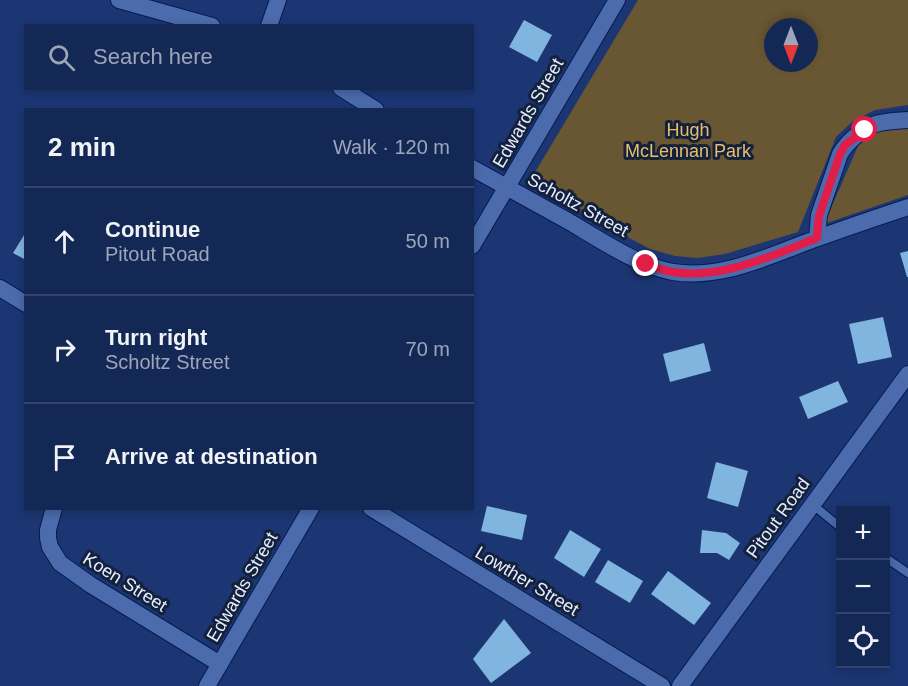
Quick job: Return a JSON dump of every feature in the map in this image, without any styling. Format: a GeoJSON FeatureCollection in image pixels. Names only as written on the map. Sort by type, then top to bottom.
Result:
{"type":"FeatureCollection","features":[{"type":"Feature","properties":{"kind":"street"},"geometry":{"type":"LineString","coordinates":[[119,0],[205,24]]}},
{"type":"Feature","properties":{"kind":"street"},"geometry":{"type":"LineString","coordinates":[[270,24],[278,0]]}},
{"type":"Feature","properties":{"kind":"street","name":"Edwards Street"},"geometry":{"type":"LineString","coordinates":[[474,243],[617,0]]}},
{"type":"Feature","properties":{"kind":"street"},"geometry":{"type":"LineString","coordinates":[[344,90],[372,108]]}},
{"type":"Feature","properties":{"kind":"street"},"geometry":{"type":"LineString","coordinates":[[817,238],[819,216],[845,145],[873,125],[908,120]]}},
{"type":"Feature","properties":{"kind":"street","name":"Scholtz Street"},"geometry":{"type":"LineString","coordinates":[[474,169],[633,258],[652,267],[673,272],[709,272],[746,265],[908,207]]}},
{"type":"Feature","properties":{"kind":"street"},"geometry":{"type":"LineString","coordinates":[[0,288],[24,303]]}},
{"type":"Feature","properties":{"kind":"street","name":"Pitout Road"},"geometry":{"type":"LineString","coordinates":[[680,686],[908,374]]}},
{"type":"Feature","properties":{"kind":"street","name":"Koen Street"},"geometry":{"type":"LineString","coordinates":[[53,510],[48,538],[50,547],[60,563],[91,585],[220,663]]}},
{"type":"Feature","properties":{"kind":"street","name":"Edwards Street"},"geometry":{"type":"LineString","coordinates":[[207,686],[310,510]]}},
{"type":"Feature","properties":{"kind":"street","name":"Lowther Street"},"geometry":{"type":"LineString","coordinates":[[374,510],[662,686]]}},
{"type":"Feature","properties":{"kind":"lane"},"geometry":{"type":"LineString","coordinates":[[813,505],[836,523]]}},
{"type":"Feature","properties":{"kind":"lane"},"geometry":{"type":"LineString","coordinates":[[888,560],[908,573]]}},
{"type":"Feature","properties":{"kind":"green space","name":"Hugh McLennan Park"},"geometry":{"type":"Polygon","coordinates":[[[638,0],[908,0],[908,105],[875,110],[853,121],[836,137],[798,232],[725,254],[698,258],[675,256],[650,249],[528,184],[638,0]]]}},
{"type":"Feature","properties":{"kind":"green space"},"geometry":{"type":"Polygon","coordinates":[[[908,127],[908,195],[824,224],[859,144],[880,130],[908,127]]]}},
{"type":"Feature","properties":{"kind":"building"},"geometry":{"type":"Polygon","coordinates":[[[524,20],[552,35],[537,62],[509,47],[524,20]]]}},
{"type":"Feature","properties":{"kind":"building"},"geometry":{"type":"Polygon","coordinates":[[[24,235],[24,259],[13,253],[24,235]]]}},
{"type":"Feature","properties":{"kind":"building"},"geometry":{"type":"Polygon","coordinates":[[[908,251],[908,277],[907,277],[900,253],[908,251]]]}},
{"type":"Feature","properties":{"kind":"building"},"geometry":{"type":"Polygon","coordinates":[[[883,317],[892,357],[858,364],[849,324],[883,317]]]}},
{"type":"Feature","properties":{"kind":"building"},"geometry":{"type":"Polygon","coordinates":[[[704,343],[711,371],[670,382],[663,354],[704,343]]]}},
{"type":"Feature","properties":{"kind":"building"},"geometry":{"type":"Polygon","coordinates":[[[838,381],[848,402],[808,419],[799,397],[838,381]]]}},
{"type":"Feature","properties":{"kind":"building"},"geometry":{"type":"Polygon","coordinates":[[[716,462],[748,471],[738,507],[707,498],[716,462]]]}},
{"type":"Feature","properties":{"kind":"building"},"geometry":{"type":"Polygon","coordinates":[[[487,506],[527,515],[522,540],[481,531],[487,506]]]}},
{"type":"Feature","properties":{"kind":"building"},"geometry":{"type":"Polygon","coordinates":[[[570,530],[601,549],[584,577],[554,558],[570,530]]]}},
{"type":"Feature","properties":{"kind":"building"},"geometry":{"type":"Polygon","coordinates":[[[702,530],[726,533],[740,543],[729,560],[717,553],[700,553],[702,530]]]}},
{"type":"Feature","properties":{"kind":"building"},"geometry":{"type":"Polygon","coordinates":[[[608,560],[643,581],[630,603],[595,582],[608,560]]]}},
{"type":"Feature","properties":{"kind":"building"},"geometry":{"type":"Polygon","coordinates":[[[668,571],[711,603],[694,625],[651,594],[668,571]]]}},
{"type":"Feature","properties":{"kind":"building"},"geometry":{"type":"Polygon","coordinates":[[[504,619],[531,653],[491,683],[473,659],[504,619]]]}},
{"type":"Feature","properties":{"kind":"route"},"geometry":{"type":"LineString","coordinates":[[646,264],[658,269],[684,273],[730,269],[817,238],[819,216],[840,154],[845,145],[865,130]]}}]}
